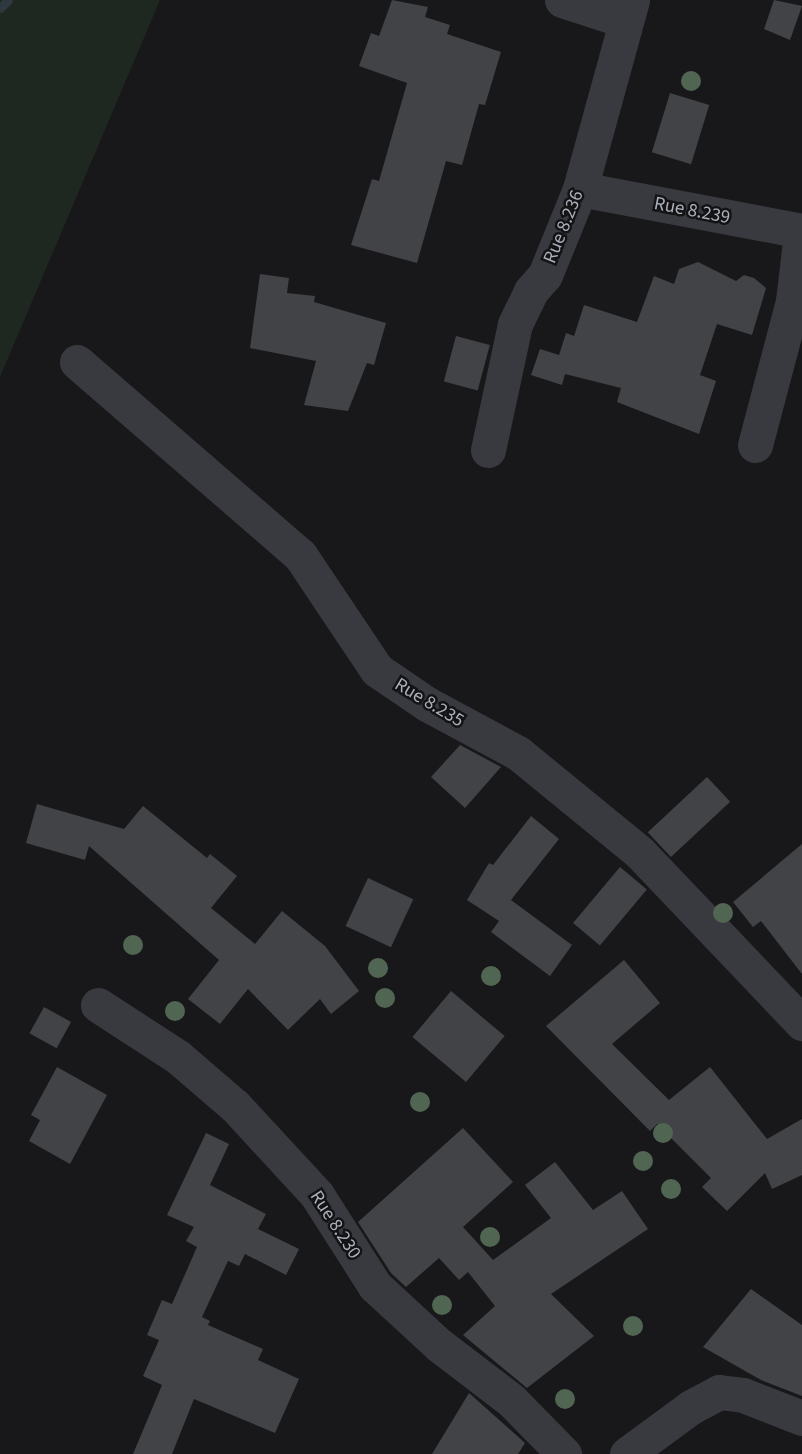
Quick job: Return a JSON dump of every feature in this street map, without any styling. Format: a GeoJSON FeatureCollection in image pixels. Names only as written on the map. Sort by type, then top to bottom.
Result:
{"type":"FeatureCollection","features":[{"type":"Feature","properties":{"kind":"street"},"geometry":{"type":"LineString","coordinates":[[562,0],[628,10]]}},
{"type":"Feature","properties":{"kind":"street","name":"Rue 8.236"},"geometry":{"type":"LineString","coordinates":[[488,450],[515,324],[531,291],[545,275],[580,189],[628,10]]}},
{"type":"Feature","properties":{"kind":"street","name":"Rue 8.239"},"geometry":{"type":"LineString","coordinates":[[580,189],[802,232]]}},
{"type":"Feature","properties":{"kind":"street"},"geometry":{"type":"LineString","coordinates":[[755,445],[793,301],[802,232]]}},
{"type":"Feature","properties":{"kind":"street","name":"Rue 8.235"},"geometry":{"type":"LineString","coordinates":[[77,362],[300,555],[377,670],[427,704],[518,753],[640,853],[802,1023]]}},
{"type":"Feature","properties":{"kind":"street","name":"Rue 8.230"},"geometry":{"type":"LineString","coordinates":[[99,1004],[178,1057],[235,1106],[317,1195],[375,1286],[439,1345],[511,1400],[564,1454]]}},
{"type":"Feature","properties":{"kind":"street"},"geometry":{"type":"LineString","coordinates":[[627,1454],[691,1407],[719,1392],[743,1395],[802,1418]]}},
{"type":"Feature","properties":{"kind":"shaded area"},"geometry":{"type":"Polygon","coordinates":[[[0,0],[160,0],[0,377],[0,0]]]}},
{"type":"Feature","properties":{"kind":"building"},"geometry":{"type":"Polygon","coordinates":[[[392,0],[428,7],[425,17],[450,25],[447,34],[501,52],[485,105],[479,104],[462,165],[446,161],[417,263],[351,245],[372,179],[379,181],[407,83],[359,66],[371,33],[379,36],[392,0]]]}},
{"type":"Feature","properties":{"kind":"building"},"geometry":{"type":"Polygon","coordinates":[[[774,0],[802,6],[790,40],[764,29],[774,0]]]}},
{"type":"Feature","properties":{"kind":"building"},"geometry":{"type":"Polygon","coordinates":[[[670,93],[709,105],[691,164],[652,152],[670,93]]]}},
{"type":"Feature","properties":{"kind":"building"},"geometry":{"type":"Polygon","coordinates":[[[698,262],[736,281],[744,275],[754,278],[766,288],[752,335],[717,324],[700,375],[716,381],[699,434],[617,402],[621,388],[565,374],[562,385],[531,375],[540,349],[559,355],[566,333],[574,336],[584,305],[637,322],[654,276],[674,284],[679,269],[698,262]]]}},
{"type":"Feature","properties":{"kind":"building"},"geometry":{"type":"Polygon","coordinates":[[[260,274],[289,278],[287,293],[315,296],[314,302],[386,323],[374,365],[367,363],[348,411],[304,405],[316,361],[250,348],[260,274]]]}},
{"type":"Feature","properties":{"kind":"building"},"geometry":{"type":"Polygon","coordinates":[[[456,336],[490,345],[478,390],[444,381],[456,336]]]}},
{"type":"Feature","properties":{"kind":"building"},"geometry":{"type":"Polygon","coordinates":[[[460,745],[501,767],[465,808],[431,777],[460,745]]]}},
{"type":"Feature","properties":{"kind":"building"},"geometry":{"type":"Polygon","coordinates":[[[707,777],[730,802],[671,857],[648,832],[707,777]]]}},
{"type":"Feature","properties":{"kind":"building"},"geometry":{"type":"Polygon","coordinates":[[[37,804],[124,829],[143,806],[207,858],[210,854],[237,876],[211,908],[255,944],[282,911],[325,946],[359,991],[331,1014],[320,999],[288,1030],[248,989],[220,1024],[188,999],[219,960],[89,846],[85,860],[26,843],[37,804]]]}},
{"type":"Feature","properties":{"kind":"building"},"geometry":{"type":"Polygon","coordinates":[[[531,816],[559,839],[511,900],[572,945],[550,976],[491,932],[499,921],[467,900],[489,863],[493,865],[531,816]]]}},
{"type":"Feature","properties":{"kind":"building"},"geometry":{"type":"Polygon","coordinates":[[[802,844],[802,974],[761,921],[753,927],[733,902],[802,844]]]}},
{"type":"Feature","properties":{"kind":"building"},"geometry":{"type":"Polygon","coordinates":[[[620,867],[647,889],[600,945],[573,923],[620,867]]]}},
{"type":"Feature","properties":{"kind":"building"},"geometry":{"type":"Polygon","coordinates":[[[368,878],[413,899],[391,947],[346,926],[368,878]]]}},
{"type":"Feature","properties":{"kind":"building"},"geometry":{"type":"Polygon","coordinates":[[[624,960],[660,1003],[612,1044],[669,1100],[710,1067],[767,1139],[802,1119],[802,1175],[772,1189],[765,1173],[727,1211],[702,1187],[711,1178],[657,1124],[650,1131],[546,1026],[624,960]]]}},
{"type":"Feature","properties":{"kind":"building"},"geometry":{"type":"Polygon","coordinates":[[[451,991],[505,1036],[466,1082],[412,1037],[451,991]]]}},
{"type":"Feature","properties":{"kind":"building"},"geometry":{"type":"Polygon","coordinates":[[[44,1007],[71,1022],[57,1048],[29,1033],[44,1007]]]}},
{"type":"Feature","properties":{"kind":"building"},"geometry":{"type":"Polygon","coordinates":[[[57,1067],[107,1095],[70,1164],[29,1141],[40,1120],[31,1115],[57,1067]]]}},
{"type":"Feature","properties":{"kind":"building"},"geometry":{"type":"Polygon","coordinates":[[[463,1128],[513,1182],[463,1227],[493,1260],[551,1218],[525,1185],[555,1162],[593,1210],[622,1191],[648,1229],[551,1294],[594,1336],[527,1388],[463,1335],[495,1306],[468,1272],[459,1280],[439,1258],[406,1287],[391,1273],[358,1222],[463,1128]]]}},
{"type":"Feature","properties":{"kind":"building"},"geometry":{"type":"Polygon","coordinates":[[[206,1133],[229,1144],[210,1185],[266,1214],[258,1229],[299,1249],[286,1275],[245,1254],[239,1266],[228,1261],[202,1317],[210,1321],[208,1325],[263,1349],[258,1360],[299,1379],[275,1433],[194,1399],[172,1454],[133,1454],[162,1385],[143,1376],[159,1340],[147,1335],[162,1300],[172,1304],[197,1247],[186,1241],[194,1227],[167,1215],[206,1133]]]}},
{"type":"Feature","properties":{"kind":"building"},"geometry":{"type":"Polygon","coordinates":[[[751,1289],[802,1325],[802,1396],[761,1380],[703,1347],[751,1289]]]}},
{"type":"Feature","properties":{"kind":"building"},"geometry":{"type":"Polygon","coordinates":[[[469,1393],[525,1443],[518,1454],[432,1454],[469,1393]]]}},
{"type":"Feature","properties":{"kind":"waterway"},"geometry":{"type":"LineString","coordinates":[[0,8],[8,0]]}}]}
